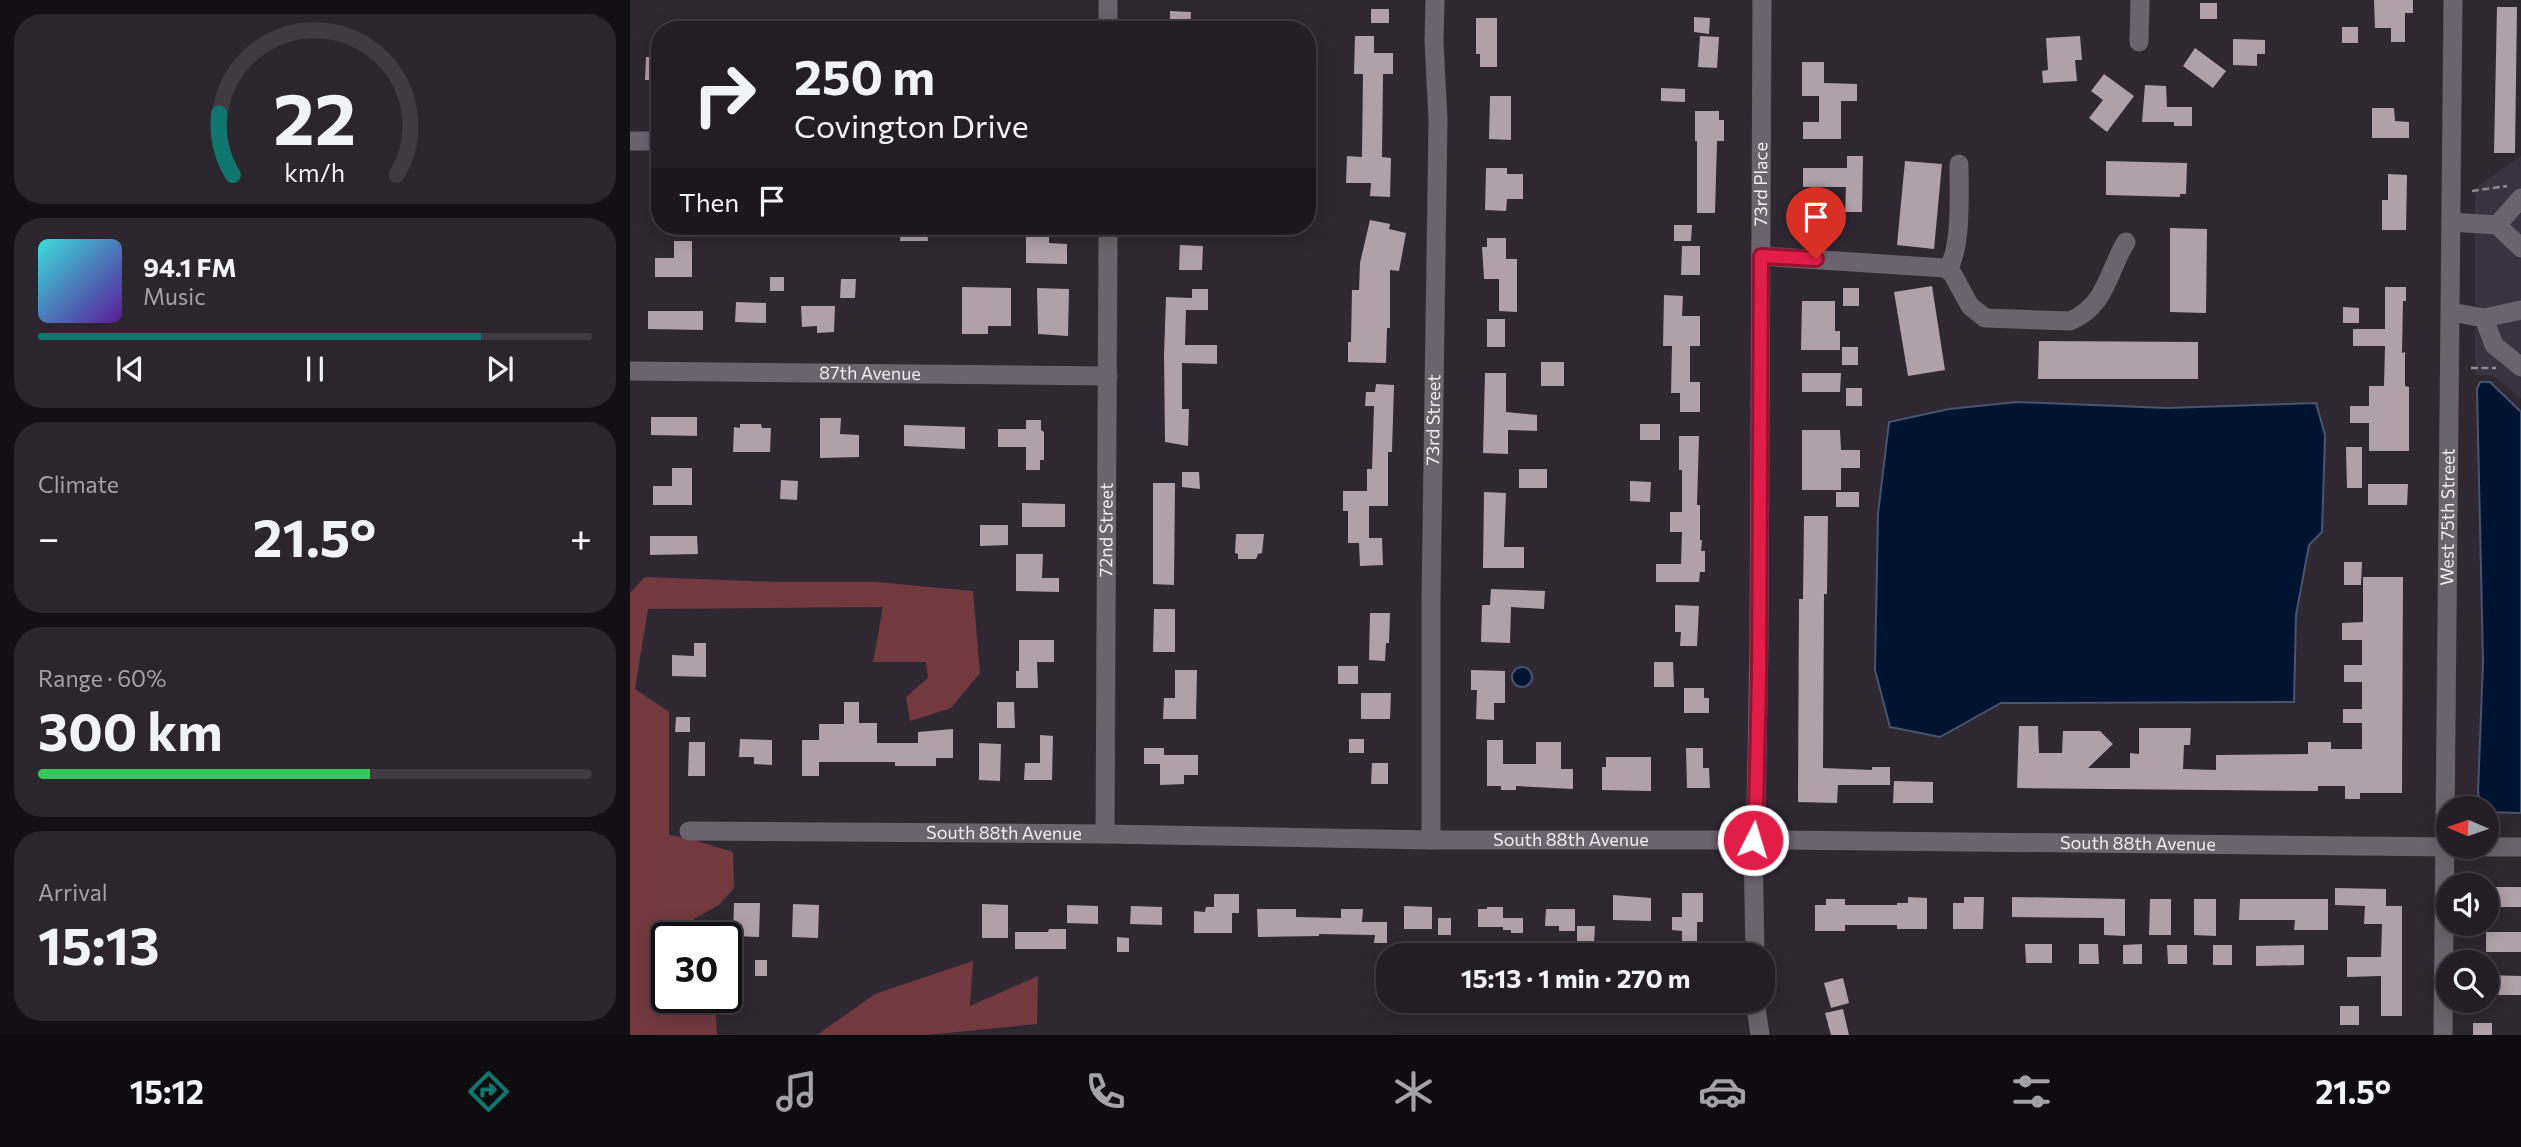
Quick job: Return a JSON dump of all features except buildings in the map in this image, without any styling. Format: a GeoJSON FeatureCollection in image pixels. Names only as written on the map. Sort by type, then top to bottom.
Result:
{"type":"FeatureCollection","features":[{"type":"Feature","properties":{"kind":"street"},"geometry":{"type":"LineString","coordinates":[[1108,0],[1108,21]]}},
{"type":"Feature","properties":{"kind":"street","name":"73rd Street"},"geometry":{"type":"LineString","coordinates":[[1431,840],[1431,600],[1438,119],[1435,0]]}},
{"type":"Feature","properties":{"kind":"street","name":"73rd Place"},"geometry":{"type":"LineString","coordinates":[[1755,943],[1753,840],[1759,676],[1762,0]]}},
{"type":"Feature","properties":{"kind":"street"},"geometry":{"type":"LineString","coordinates":[[2139,42],[2140,0]]}},
{"type":"Feature","properties":{"kind":"street","name":"West 75th Street"},"geometry":{"type":"LineString","coordinates":[[2449,796],[2453,0]]}},
{"type":"Feature","properties":{"kind":"street"},"geometry":{"type":"LineString","coordinates":[[630,141],[651,141]]}},
{"type":"Feature","properties":{"kind":"street"},"geometry":{"type":"LineString","coordinates":[[1948,269],[1952,261],[1956,233],[1959,164]]}},
{"type":"Feature","properties":{"kind":"street"},"geometry":{"type":"LineString","coordinates":[[2497,225],[2517,191]]}},
{"type":"Feature","properties":{"kind":"street"},"geometry":{"type":"LineString","coordinates":[[2451,222],[2497,225],[2521,248]]}},
{"type":"Feature","properties":{"kind":"street","name":"72nd Street"},"geometry":{"type":"LineString","coordinates":[[1105,834],[1108,235]]}},
{"type":"Feature","properties":{"kind":"street"},"geometry":{"type":"LineString","coordinates":[[1761,256],[1948,269],[1969,306],[1985,317],[2070,321],[2082,316],[2098,302],[2126,242]]}},
{"type":"Feature","properties":{"kind":"street"},"geometry":{"type":"LineString","coordinates":[[2451,312],[2484,318],[2521,310]]}},
{"type":"Feature","properties":{"kind":"street"},"geometry":{"type":"LineString","coordinates":[[2484,318],[2494,345],[2521,367]]}},
{"type":"Feature","properties":{"kind":"street","name":"87th Avenue"},"geometry":{"type":"LineString","coordinates":[[630,371],[1108,376]]}},
{"type":"Feature","properties":{"kind":"street","name":"South 88th Avenue"},"geometry":{"type":"LineString","coordinates":[[689,831],[1431,840],[1753,840],[2436,847]]}},
{"type":"Feature","properties":{"kind":"street"},"geometry":{"type":"LineString","coordinates":[[2499,847],[2521,847]]}},
{"type":"Feature","properties":{"kind":"street","name":"West 75th Street"},"geometry":{"type":"LineString","coordinates":[[2443,1035],[2449,859]]}},
{"type":"Feature","properties":{"kind":"street"},"geometry":{"type":"LineString","coordinates":[[1757,1013],[1760,1035]]}},
{"type":"Feature","properties":{"kind":"path"},"geometry":{"type":"LineString","coordinates":[[2472,191],[2517,191]]}},
{"type":"Feature","properties":{"kind":"path"},"geometry":{"type":"LineString","coordinates":[[2471,368],[2500,369]]}},
{"type":"Feature","properties":{"kind":"shaded area"},"geometry":{"type":"Polygon","coordinates":[[[2521,156],[2521,398],[2492,375],[2475,375],[2475,188],[2521,156]]]}},
{"type":"Feature","properties":{"kind":"shaded area"},"geometry":{"type":"Polygon","coordinates":[[[645,577],[876,582],[973,591],[980,673],[951,708],[910,721],[906,697],[928,678],[926,662],[873,662],[883,607],[648,609],[635,689],[669,712],[669,835],[733,852],[734,888],[719,905],[694,919],[694,922],[651,922],[651,1013],[716,1013],[717,1035],[630,1035],[630,593],[645,577]]]}},
{"type":"Feature","properties":{"kind":"shaded area"},"geometry":{"type":"Polygon","coordinates":[[[973,961],[970,1006],[1038,976],[1037,1024],[927,1035],[817,1035],[875,994],[973,961]]]}},
{"type":"Feature","properties":{"kind":"water"},"geometry":{"type":"Polygon","coordinates":[[[2480,382],[2490,382],[2521,412],[2521,813],[2499,812],[2499,796],[2479,796],[2478,792],[2483,662],[2477,389],[2480,382]]]}},
{"type":"Feature","properties":{"kind":"water"},"geometry":{"type":"Polygon","coordinates":[[[2017,402],[2167,408],[2316,403],[2325,435],[2322,532],[2309,545],[2296,615],[2294,702],[2001,703],[1940,737],[1890,727],[1875,670],[1878,514],[1889,422],[1949,409],[2017,402]]]}},
{"type":"Feature","properties":{"kind":"water"},"geometry":{"type":"Polygon","coordinates":[[[1522,667],[1529,670],[1532,677],[1529,684],[1522,687],[1515,684],[1512,677],[1515,670],[1522,667]]]}},
{"type":"Feature","properties":{"kind":"route"},"geometry":{"type":"LineString","coordinates":[[1753,840],[1759,676],[1761,256],[1816,259]]}}]}
